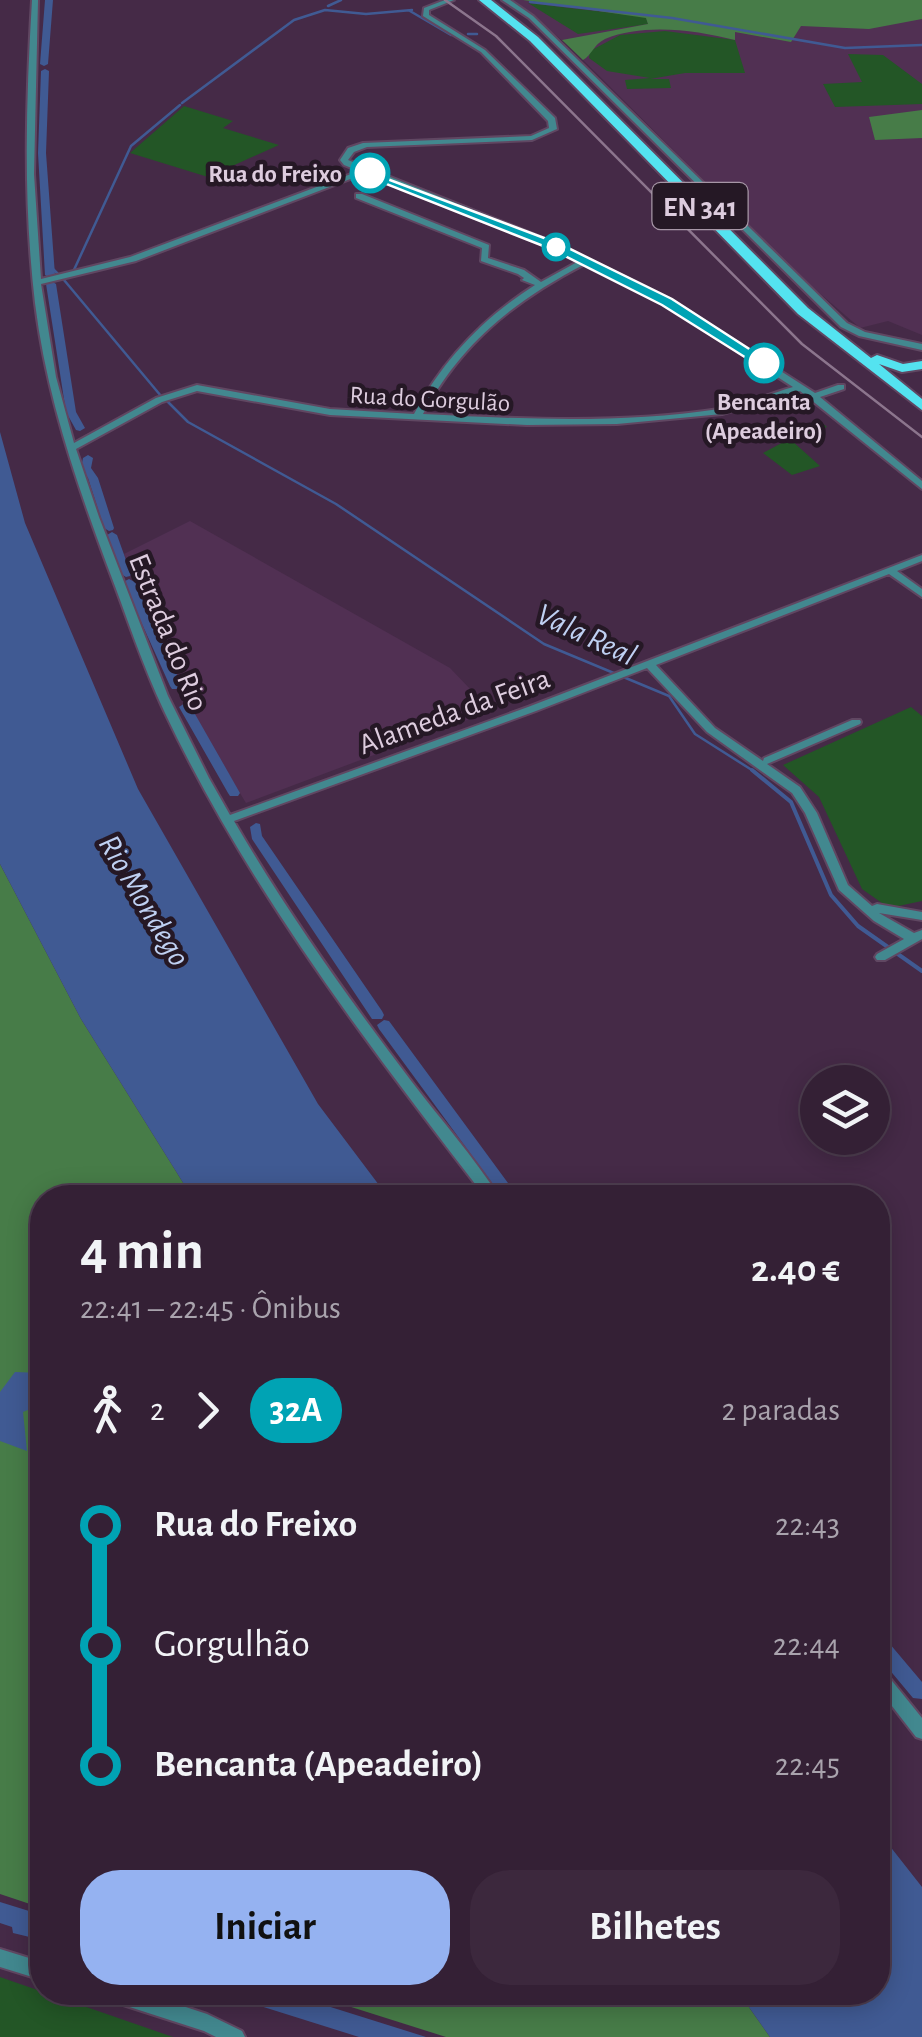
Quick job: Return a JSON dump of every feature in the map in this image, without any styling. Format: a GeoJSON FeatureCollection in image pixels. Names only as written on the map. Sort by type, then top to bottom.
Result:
{"type":"FeatureCollection","features":[{"type":"Feature","properties":{"kind":"highway","name":"EN 341"},"geometry":{"type":"LineString","coordinates":[[484,0],[534,39],[804,311],[922,406]]}},
{"type":"Feature","properties":{"kind":"highway","name":"EN 341"},"geometry":{"type":"LineString","coordinates":[[496,0],[542,36],[814,309],[922,392]]}},
{"type":"Feature","properties":{"kind":"highway"},"geometry":{"type":"LineString","coordinates":[[877,359],[902,368],[922,366]]}},
{"type":"Feature","properties":{"kind":"highway"},"geometry":{"type":"LineString","coordinates":[[922,366],[914,375],[922,392]]}},
{"type":"Feature","properties":{"kind":"street","name":"Estrada do Rio"},"geometry":{"type":"LineString","coordinates":[[35,0],[30,162],[38,282],[46,348],[76,472],[169,710],[227,820],[365,1027],[484,1185]]}},
{"type":"Feature","properties":{"kind":"street"},"geometry":{"type":"LineString","coordinates":[[451,0],[426,10],[426,16],[495,61],[552,120],[554,130],[532,138],[374,144],[351,150],[344,160],[585,261],[717,331],[814,396],[922,486]]}},
{"type":"Feature","properties":{"kind":"street"},"geometry":{"type":"LineString","coordinates":[[505,0],[531,17],[844,325],[862,334],[922,347]]}},
{"type":"Feature","properties":{"kind":"street"},"geometry":{"type":"LineString","coordinates":[[38,282],[133,259],[365,172]]}},
{"type":"Feature","properties":{"kind":"street"},"geometry":{"type":"LineString","coordinates":[[359,196],[486,247],[484,259],[521,272],[539,284]]}},
{"type":"Feature","properties":{"kind":"street"},"geometry":{"type":"LineString","coordinates":[[417,417],[431,388],[464,348],[508,305],[585,261]]}},
{"type":"Feature","properties":{"kind":"street"},"geometry":{"type":"LineString","coordinates":[[526,280],[539,284]]}},
{"type":"Feature","properties":{"kind":"street"},"geometry":{"type":"LineString","coordinates":[[814,396],[841,387]]}},
{"type":"Feature","properties":{"kind":"street","name":"Rua do Gorgulão"},"geometry":{"type":"LineString","coordinates":[[71,448],[160,400],[197,388],[330,412],[528,422],[640,419],[734,410],[799,388]]}},
{"type":"Feature","properties":{"kind":"street","name":"Alameda da Feira"},"geometry":{"type":"LineString","coordinates":[[227,820],[922,558]]}},
{"type":"Feature","properties":{"kind":"street"},"geometry":{"type":"LineString","coordinates":[[889,570],[922,594]]}},
{"type":"Feature","properties":{"kind":"street"},"geometry":{"type":"LineString","coordinates":[[652,662],[718,730],[768,761],[808,794],[847,881],[918,936],[881,957]]}},
{"type":"Feature","properties":{"kind":"street"},"geometry":{"type":"LineString","coordinates":[[652,662],[710,730],[796,790],[812,813],[843,887],[878,918],[897,921],[922,916]]}},
{"type":"Feature","properties":{"kind":"street"},"geometry":{"type":"LineString","coordinates":[[768,761],[856,722]]}},
{"type":"Feature","properties":{"kind":"street"},"geometry":{"type":"LineString","coordinates":[[890,1686],[914,1707],[922,1730]]}},
{"type":"Feature","properties":{"kind":"street"},"geometry":{"type":"LineString","coordinates":[[0,1958],[30,1967]]}},
{"type":"Feature","properties":{"kind":"street"},"geometry":{"type":"LineString","coordinates":[[151,2005],[236,2037]]}},
{"type":"Feature","properties":{"kind":"shaded area"},"geometry":{"type":"Polygon","coordinates":[[[513,0],[922,0],[922,335],[888,321],[860,328],[802,278],[570,47],[513,0]]]}},
{"type":"Feature","properties":{"kind":"shaded area"},"geometry":{"type":"Polygon","coordinates":[[[190,521],[450,668],[491,711],[246,803],[182,697],[124,554],[190,521]]]}},
{"type":"Feature","properties":{"kind":"green space"},"geometry":{"type":"Polygon","coordinates":[[[523,0],[922,0],[922,19],[869,29],[801,26],[791,42],[735,32],[735,40],[687,31],[636,31],[605,39],[583,60],[562,40],[648,24],[646,18],[523,0]]]}},
{"type":"Feature","properties":{"kind":"green space"},"geometry":{"type":"Polygon","coordinates":[[[528,3],[646,17],[648,24],[578,34],[528,3]]]}},
{"type":"Feature","properties":{"kind":"green space"},"geometry":{"type":"Polygon","coordinates":[[[665,31],[735,40],[745,73],[685,73],[650,79],[669,79],[671,88],[627,89],[625,80],[650,78],[607,71],[589,58],[590,51],[620,35],[665,31]]]}},
{"type":"Feature","properties":{"kind":"green space"},"geometry":{"type":"Polygon","coordinates":[[[848,54],[883,55],[922,84],[922,104],[835,107],[823,84],[862,82],[848,54]]]}},
{"type":"Feature","properties":{"kind":"green space"},"geometry":{"type":"Polygon","coordinates":[[[184,106],[233,121],[223,128],[279,145],[208,177],[130,153],[184,106]]]}},
{"type":"Feature","properties":{"kind":"green space"},"geometry":{"type":"Polygon","coordinates":[[[922,110],[922,138],[875,140],[869,117],[922,110]]]}},
{"type":"Feature","properties":{"kind":"green space"},"geometry":{"type":"Polygon","coordinates":[[[821,422],[827,427],[791,440],[820,466],[792,475],[763,453],[821,422]]]}},
{"type":"Feature","properties":{"kind":"green space"},"geometry":{"type":"Polygon","coordinates":[[[911,707],[922,716],[922,901],[889,908],[862,889],[819,797],[783,765],[911,707]]]}},
{"type":"Feature","properties":{"kind":"green space"},"geometry":{"type":"Polygon","coordinates":[[[0,864],[81,1019],[185,1185],[30,1185],[30,1904],[0,1894],[0,864]]]}},
{"type":"Feature","properties":{"kind":"green space"},"geometry":{"type":"Polygon","coordinates":[[[0,1977],[30,1987],[30,2005],[81,2005],[173,2037],[0,2037],[0,1977]]]}},
{"type":"Feature","properties":{"kind":"green space"},"geometry":{"type":"Polygon","coordinates":[[[345,2005],[747,2005],[770,2037],[446,2037],[345,2005]]]}},
{"type":"Feature","properties":{"kind":"water","name":"Rio Mondego"},"geometry":{"type":"Polygon","coordinates":[[[0,432],[25,523],[138,789],[318,1104],[379,1185],[185,1185],[81,1019],[0,864],[0,432]]]}},
{"type":"Feature","properties":{"kind":"water"},"geometry":{"type":"Polygon","coordinates":[[[15,1372],[30,1373],[30,1409],[23,1412],[27,1451],[0,1441],[0,1392],[15,1372]]]}},
{"type":"Feature","properties":{"kind":"water"},"geometry":{"type":"Polygon","coordinates":[[[890,1846],[922,1887],[922,2037],[770,2037],[747,2005],[890,2005],[890,1846]]]}},
{"type":"Feature","properties":{"kind":"water"},"geometry":{"type":"Polygon","coordinates":[[[0,1902],[30,1911],[30,1937],[13,1933],[12,1927],[0,1923],[0,1902]]]}},
{"type":"Feature","properties":{"kind":"water"},"geometry":{"type":"Polygon","coordinates":[[[257,2005],[324,2005],[426,2037],[359,2037],[257,2005]]]}},
{"type":"Feature","properties":{"kind":"waterway"},"geometry":{"type":"LineString","coordinates":[[44,64],[49,0]]}},
{"type":"Feature","properties":{"kind":"waterway"},"geometry":{"type":"LineString","coordinates":[[328,6],[341,0]]}},
{"type":"Feature","properties":{"kind":"waterway"},"geometry":{"type":"LineString","coordinates":[[530,2],[672,18],[845,48],[922,45]]}},
{"type":"Feature","properties":{"kind":"waterway"},"geometry":{"type":"LineString","coordinates":[[182,103],[294,20],[325,10],[366,14],[412,10]]}},
{"type":"Feature","properties":{"kind":"waterway"},"geometry":{"type":"LineString","coordinates":[[410,11],[451,35]]}},
{"type":"Feature","properties":{"kind":"waterway"},"geometry":{"type":"LineString","coordinates":[[468,34],[477,34]]}},
{"type":"Feature","properties":{"kind":"waterway"},"geometry":{"type":"LineString","coordinates":[[45,71],[42,153],[50,275]]}},
{"type":"Feature","properties":{"kind":"waterway"},"geometry":{"type":"LineString","coordinates":[[73,272],[131,146],[180,105]]}},
{"type":"Feature","properties":{"kind":"waterway","name":"Vala Real"},"geometry":{"type":"LineString","coordinates":[[50,266],[60,276]]}},
{"type":"Feature","properties":{"kind":"waterway","name":"Vala Real"},"geometry":{"type":"LineString","coordinates":[[64,280],[161,396]]}},
{"type":"Feature","properties":{"kind":"waterway"},"geometry":{"type":"LineString","coordinates":[[51,284],[71,412],[80,428]]}},
{"type":"Feature","properties":{"kind":"waterway","name":"Vala Real"},"geometry":{"type":"LineString","coordinates":[[166,400],[188,422],[336,504],[544,644],[669,696],[695,734],[753,770]]}},
{"type":"Feature","properties":{"kind":"waterway"},"geometry":{"type":"LineString","coordinates":[[88,458],[86,468],[109,528]]}},
{"type":"Feature","properties":{"kind":"waterway"},"geometry":{"type":"LineString","coordinates":[[112,535],[126,574]]}},
{"type":"Feature","properties":{"kind":"waterway"},"geometry":{"type":"LineString","coordinates":[[129,582],[176,686]]}},
{"type":"Feature","properties":{"kind":"waterway"},"geometry":{"type":"LineString","coordinates":[[185,707],[234,793]]}},
{"type":"Feature","properties":{"kind":"waterway","name":"Vala Real"},"geometry":{"type":"LineString","coordinates":[[753,770],[791,802],[831,895],[858,926],[922,971]]}},
{"type":"Feature","properties":{"kind":"waterway"},"geometry":{"type":"LineString","coordinates":[[256,827],[256,836],[377,1015]]}},
{"type":"Feature","properties":{"kind":"waterway"},"geometry":{"type":"LineString","coordinates":[[384,1025],[502,1185]]}},
{"type":"Feature","properties":{"kind":"waterway"},"geometry":{"type":"LineString","coordinates":[[890,1657],[919,1692]]}},
{"type":"Feature","properties":{"kind":"railway"},"geometry":{"type":"LineString","coordinates":[[445,0],[496,36],[802,344],[922,437]]}},
{"type":"Feature","properties":{"kind":"bus line","name":"32A"},"geometry":{"type":"LineString","coordinates":[[370,173],[555,246],[667,302],[764,363]]}},
{"type":"Feature","properties":{"kind":"place","name":"Rua do Freixo"},"geometry":{"type":"Point","coordinates":[370,173]}},
{"type":"Feature","properties":{"kind":"place","name":"Bencanta (Apeadeiro)"},"geometry":{"type":"Point","coordinates":[764,363]}}]}
